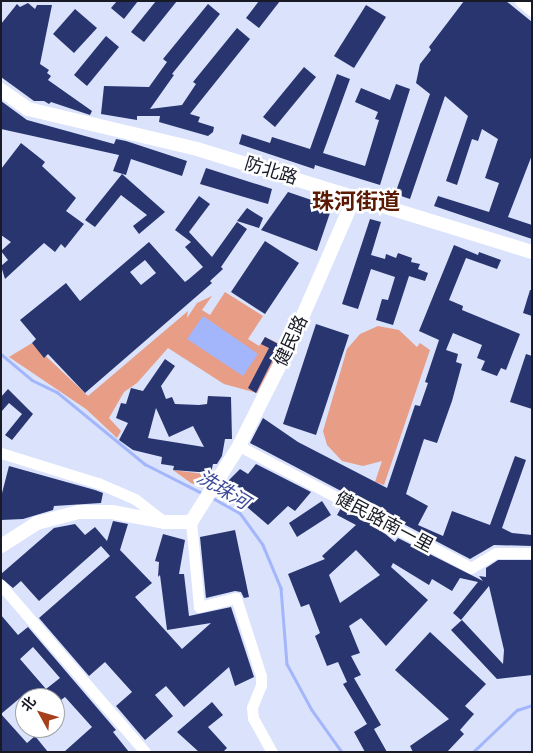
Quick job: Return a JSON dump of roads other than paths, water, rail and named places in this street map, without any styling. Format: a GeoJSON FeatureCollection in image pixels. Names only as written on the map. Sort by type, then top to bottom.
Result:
{"type":"FeatureCollection","features":[{"type":"Feature","properties":{"kind":"street"},"geometry":{"type":"LineString","coordinates":[[520,1],[532,11]]}},
{"type":"Feature","properties":{"kind":"street","name":"防北路"},"geometry":{"type":"LineString","coordinates":[[1,90],[28,109],[197,149],[532,252]]}},
{"type":"Feature","properties":{"kind":"street","name":"健民路"},"geometry":{"type":"LineString","coordinates":[[194,516],[239,446],[291,343],[354,198]]}},
{"type":"Feature","properties":{"kind":"street","name":"健民路南一里"},"geometry":{"type":"LineString","coordinates":[[239,446],[471,568],[496,553],[532,553]]}},
{"type":"Feature","properties":{"kind":"street"},"geometry":{"type":"LineString","coordinates":[[1,453],[98,483],[135,499],[164,522]]}},
{"type":"Feature","properties":{"kind":"street"},"geometry":{"type":"LineString","coordinates":[[1,546],[13,535],[37,522],[79,512],[112,512],[164,522],[194,516],[199,607],[236,598],[261,676],[261,685],[252,707],[253,718],[272,752]]}},
{"type":"Feature","properties":{"kind":"street"},"geometry":{"type":"LineString","coordinates":[[1,584],[145,752]]}},
{"type":"Feature","properties":{"kind":"water"},"geometry":{"type":"Polygon","coordinates":[[[203,316],[258,354],[243,376],[187,339],[203,316]]]}},
{"type":"Feature","properties":{"kind":"waterway","name":"洗珠河"},"geometry":{"type":"LineString","coordinates":[[1,354],[32,380],[57,392],[145,464],[204,494]]}},
{"type":"Feature","properties":{"kind":"waterway","name":"洗珠河"},"geometry":{"type":"LineString","coordinates":[[211,497],[240,513],[263,545],[281,588],[287,664],[312,710],[342,752]]}},
{"type":"Feature","properties":{"kind":"waterway","name":"洗珠河"},"geometry":{"type":"LineString","coordinates":[[473,752],[517,710],[532,705]]}},
{"type":"Feature","properties":{"kind":"district","name":"珠河街道"},"geometry":{"type":"Point","coordinates":[356,202]}}]}
